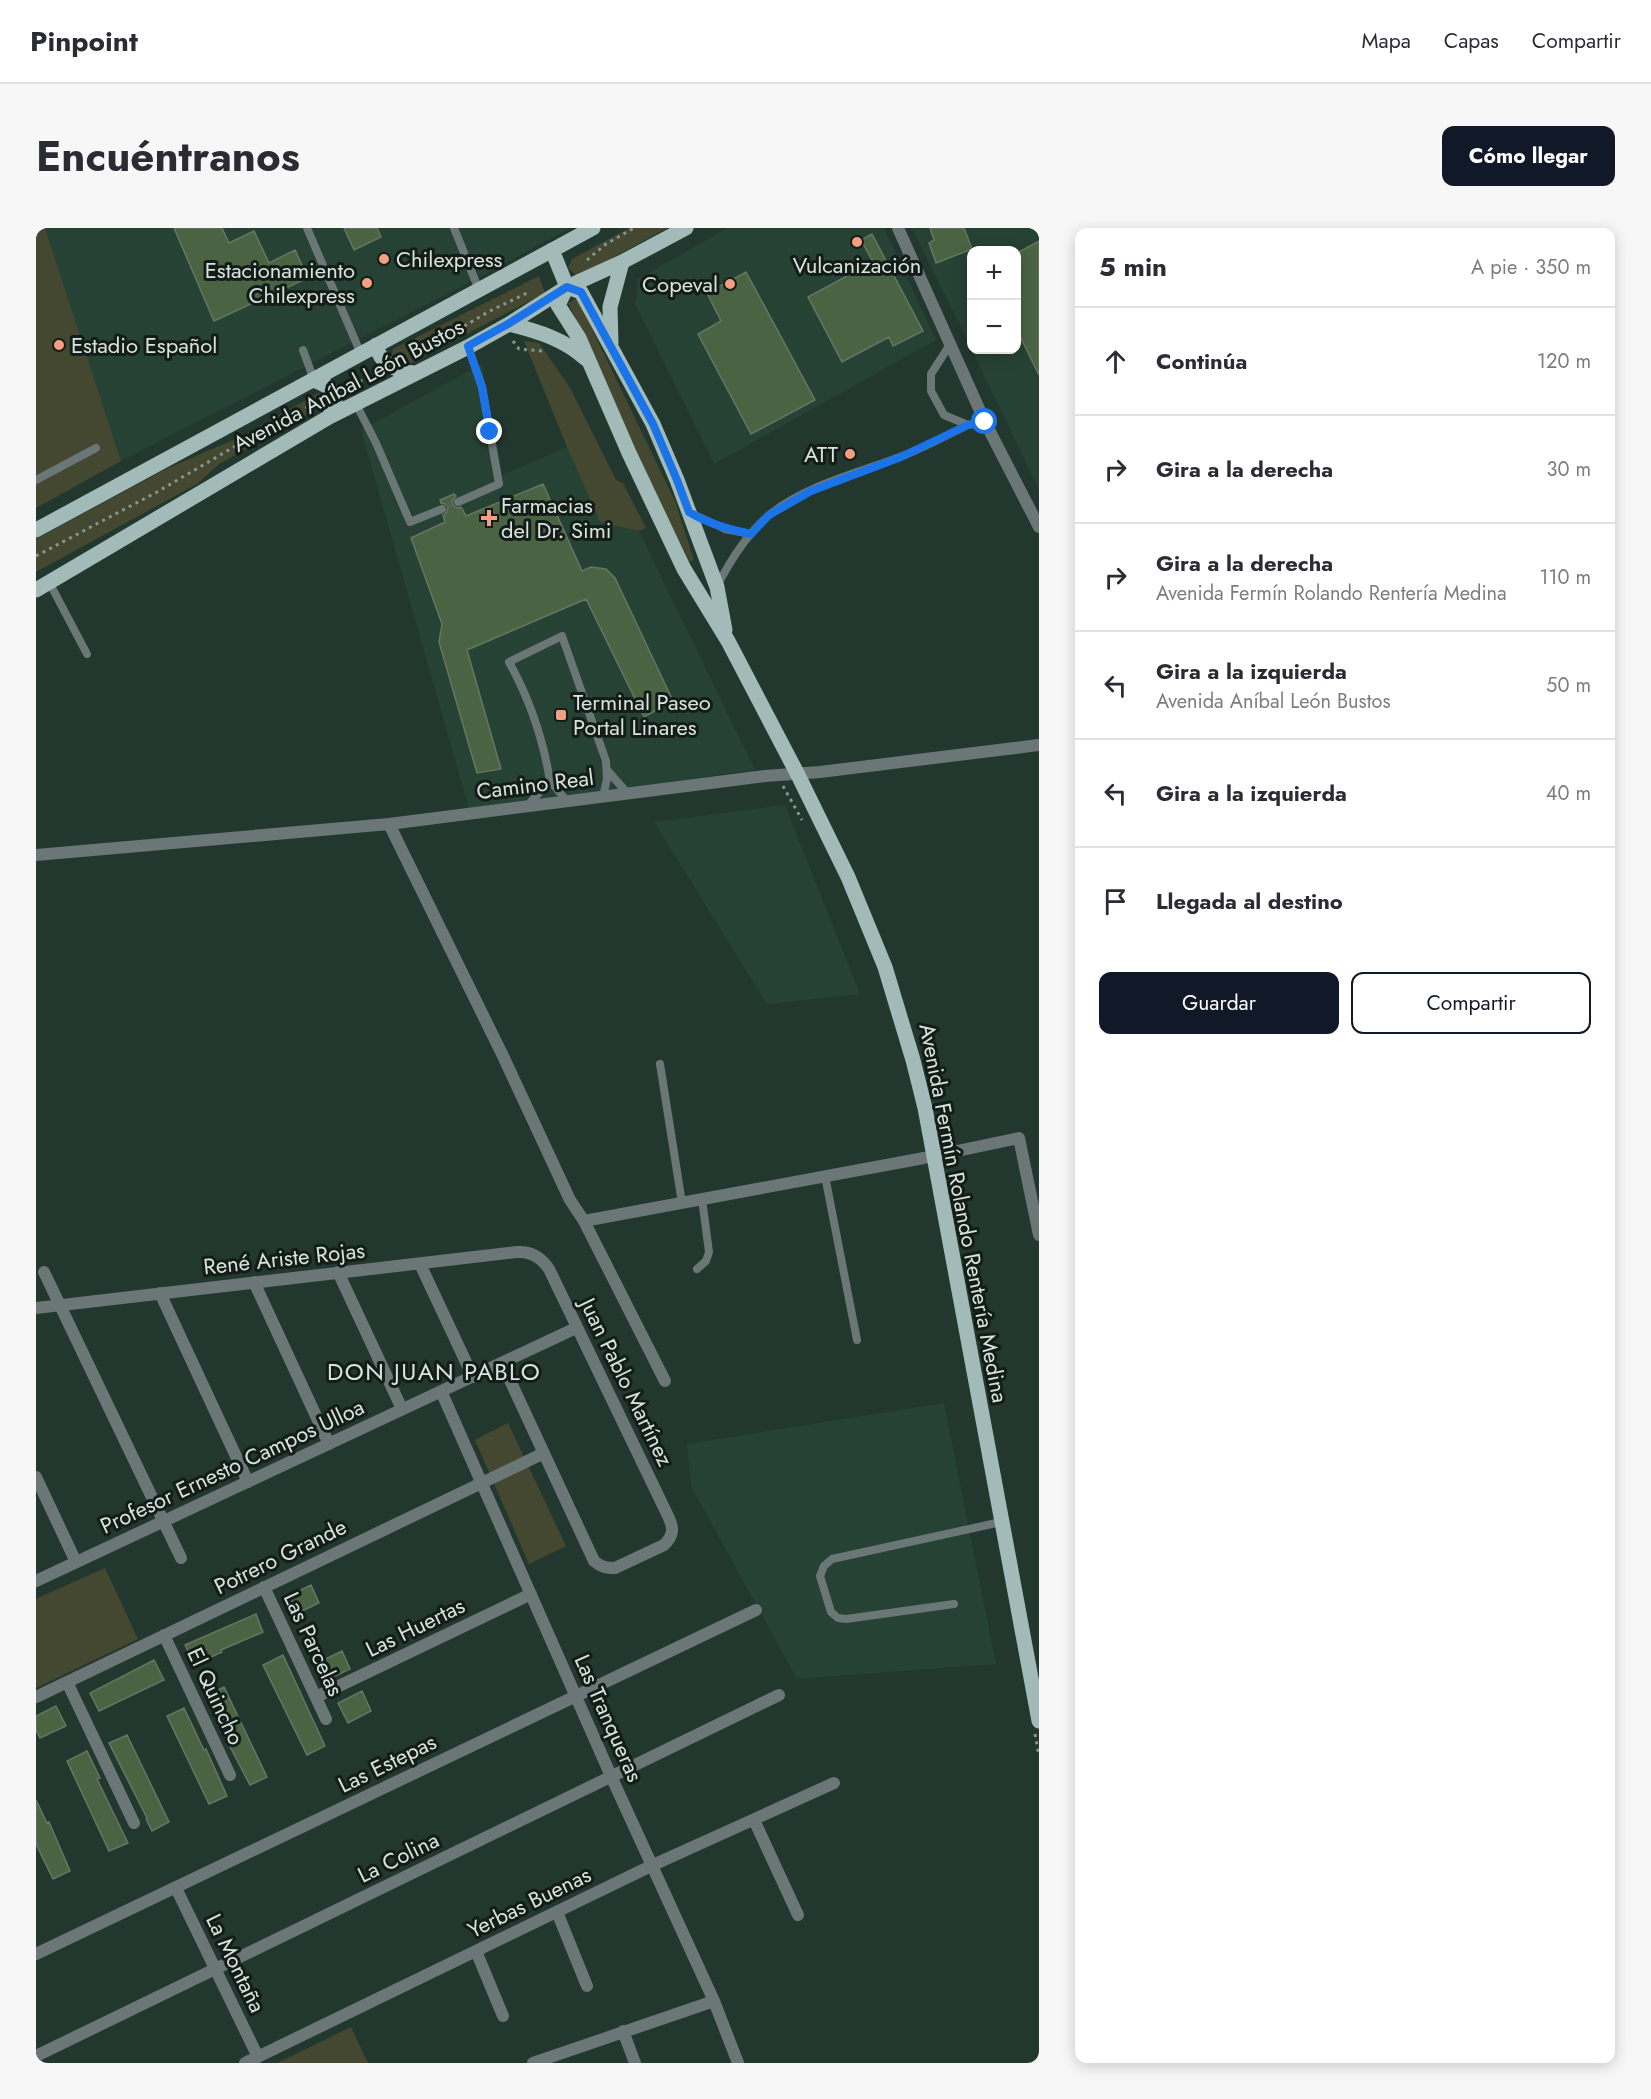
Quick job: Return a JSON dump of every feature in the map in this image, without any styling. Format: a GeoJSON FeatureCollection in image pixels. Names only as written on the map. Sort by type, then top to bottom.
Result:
{"type":"FeatureCollection","features":[{"type":"Feature","properties":{"kind":"main road","name":"Avenida Aníbal León Bustos"},"geometry":{"type":"LineString","coordinates":[[43,586],[328,417],[356,405],[505,326],[565,281],[622,262],[686,228]]}},
{"type":"Feature","properties":{"kind":"main road","name":"Avenida Aníbal León Bustos"},"geometry":{"type":"LineString","coordinates":[[36,530],[588,229]]}},
{"type":"Feature","properties":{"kind":"main road","name":"Avenida Fermín Rolando Rentería Medina"},"geometry":{"type":"LineString","coordinates":[[552,250],[565,281],[581,292],[653,424],[677,480],[717,587],[728,641]]}},
{"type":"Feature","properties":{"kind":"main road"},"geometry":{"type":"LineString","coordinates":[[612,352],[609,328],[610,307],[622,262]]}},
{"type":"Feature","properties":{"kind":"main road","name":"Avenida Fermín Rolando Rentería Medina"},"geometry":{"type":"LineString","coordinates":[[565,281],[558,305],[579,338],[591,363],[629,453],[684,569],[728,641],[798,775],[848,877],[885,967],[914,1060],[1037,1727]]}},
{"type":"Feature","properties":{"kind":"main road"},"geometry":{"type":"LineString","coordinates":[[505,326],[547,334],[570,347],[591,363]]}},
{"type":"Feature","properties":{"kind":"main road"},"geometry":{"type":"LineString","coordinates":[[376,345],[377,353],[391,367],[415,373]]}},
{"type":"Feature","properties":{"kind":"main road"},"geometry":{"type":"LineString","coordinates":[[314,380],[328,386],[335,393],[336,404],[328,417]]}},
{"type":"Feature","properties":{"kind":"street"},"geometry":{"type":"LineString","coordinates":[[898,228],[985,422],[1039,527]]}},
{"type":"Feature","properties":{"kind":"street","name":"Camino Real"},"geometry":{"type":"LineString","coordinates":[[36,855],[390,824],[777,775],[798,775],[1039,745]]}},
{"type":"Feature","properties":{"kind":"street"},"geometry":{"type":"LineString","coordinates":[[390,824],[570,1200],[584,1221],[665,1381]]}},
{"type":"Feature","properties":{"kind":"street"},"geometry":{"type":"LineString","coordinates":[[584,1221],[1019,1138],[1039,1235]]}},
{"type":"Feature","properties":{"kind":"street","name":"René Ariste Rojas"},"geometry":{"type":"LineString","coordinates":[[36,1308],[517,1252],[536,1255]]}},
{"type":"Feature","properties":{"kind":"street","name":"Juan Pablo Martínez"},"geometry":{"type":"LineString","coordinates":[[536,1255],[549,1269],[668,1516],[673,1532],[670,1539],[664,1545],[615,1568],[599,1566],[589,1554],[542,1454]]}},
{"type":"Feature","properties":{"kind":"street"},"geometry":{"type":"LineString","coordinates":[[420,1264],[472,1377]]}},
{"type":"Feature","properties":{"kind":"street"},"geometry":{"type":"LineString","coordinates":[[44,1272],[181,1558]]}},
{"type":"Feature","properties":{"kind":"street"},"geometry":{"type":"LineString","coordinates":[[338,1272],[402,1409]]}},
{"type":"Feature","properties":{"kind":"street"},"geometry":{"type":"LineString","coordinates":[[254,1282],[329,1444]]}},
{"type":"Feature","properties":{"kind":"street"},"geometry":{"type":"LineString","coordinates":[[160,1293],[248,1482]]}},
{"type":"Feature","properties":{"kind":"street","name":"Profesor Ernesto Campos Ulloa"},"geometry":{"type":"LineString","coordinates":[[36,1581],[576,1328]]}},
{"type":"Feature","properties":{"kind":"street"},"geometry":{"type":"LineString","coordinates":[[502,1363],[542,1454]]}},
{"type":"Feature","properties":{"kind":"street","name":"Las Tranqueras"},"geometry":{"type":"LineString","coordinates":[[441,1391],[611,1776],[714,2001],[738,2063]]}},
{"type":"Feature","properties":{"kind":"street","name":"Potrero Grande"},"geometry":{"type":"LineString","coordinates":[[37,1693],[67,1682],[542,1454]]}},
{"type":"Feature","properties":{"kind":"street"},"geometry":{"type":"LineString","coordinates":[[36,1477],[76,1562]]}},
{"type":"Feature","properties":{"kind":"street","name":"Las Parcelas"},"geometry":{"type":"LineString","coordinates":[[264,1587],[327,1719]]}},
{"type":"Feature","properties":{"kind":"street","name":"Las Huertas"},"geometry":{"type":"LineString","coordinates":[[316,1697],[531,1594]]}},
{"type":"Feature","properties":{"kind":"street","name":"Las Estepas"},"geometry":{"type":"LineString","coordinates":[[36,1954],[756,1610]]}},
{"type":"Feature","properties":{"kind":"street","name":"El Quincho"},"geometry":{"type":"LineString","coordinates":[[164,1635],[230,1775]]}},
{"type":"Feature","properties":{"kind":"street"},"geometry":{"type":"LineString","coordinates":[[67,1682],[134,1823]]}},
{"type":"Feature","properties":{"kind":"street","name":"La Colina"},"geometry":{"type":"LineString","coordinates":[[36,2055],[216,1970],[778,1695]]}},
{"type":"Feature","properties":{"kind":"street","name":"Yerbas Buenas"},"geometry":{"type":"LineString","coordinates":[[245,2063],[653,1865],[834,1783]]}},
{"type":"Feature","properties":{"kind":"street"},"geometry":{"type":"LineString","coordinates":[[754,1820],[798,1915]]}},
{"type":"Feature","properties":{"kind":"street","name":"La Montaña"},"geometry":{"type":"LineString","coordinates":[[176,1888],[258,2056]]}},
{"type":"Feature","properties":{"kind":"street"},"geometry":{"type":"LineString","coordinates":[[557,1912],[587,1986]]}},
{"type":"Feature","properties":{"kind":"street"},"geometry":{"type":"LineString","coordinates":[[477,1952],[503,2016]]}},
{"type":"Feature","properties":{"kind":"street"},"geometry":{"type":"LineString","coordinates":[[539,2062],[714,2001]]}},
{"type":"Feature","properties":{"kind":"street"},"geometry":{"type":"LineString","coordinates":[[623,2031],[635,2063]]}},
{"type":"Feature","properties":{"kind":"lane"},"geometry":{"type":"LineString","coordinates":[[307,228],[361,354]]}},
{"type":"Feature","properties":{"kind":"lane"},"geometry":{"type":"LineString","coordinates":[[454,228],[478,290]]}},
{"type":"Feature","properties":{"kind":"lane"},"geometry":{"type":"LineString","coordinates":[[951,343],[931,374],[931,391],[944,415],[968,425]]}},
{"type":"Feature","properties":{"kind":"lane"},"geometry":{"type":"LineString","coordinates":[[458,502],[499,484],[482,387],[468,346]]}},
{"type":"Feature","properties":{"kind":"lane"},"geometry":{"type":"LineString","coordinates":[[303,350],[314,380]]}},
{"type":"Feature","properties":{"kind":"lane"},"geometry":{"type":"LineString","coordinates":[[356,405],[376,442],[410,522],[442,509]]}},
{"type":"Feature","properties":{"kind":"lane"},"geometry":{"type":"LineString","coordinates":[[717,587],[726,569],[751,534],[769,515],[811,491],[901,457],[968,425],[985,422]]}},
{"type":"Feature","properties":{"kind":"lane"},"geometry":{"type":"LineString","coordinates":[[36,480],[96,448]]}},
{"type":"Feature","properties":{"kind":"lane"},"geometry":{"type":"LineString","coordinates":[[689,512],[709,524],[751,534]]}},
{"type":"Feature","properties":{"kind":"lane"},"geometry":{"type":"LineString","coordinates":[[43,586],[87,654]]}},
{"type":"Feature","properties":{"kind":"lane"},"geometry":{"type":"LineString","coordinates":[[567,801],[550,781],[546,757],[531,708],[509,662],[562,636],[603,752],[607,770],[603,797]]}},
{"type":"Feature","properties":{"kind":"lane"},"geometry":{"type":"LineString","coordinates":[[607,770],[628,794]]}},
{"type":"Feature","properties":{"kind":"lane"},"geometry":{"type":"LineString","coordinates":[[527,806],[550,781]]}},
{"type":"Feature","properties":{"kind":"lane"},"geometry":{"type":"LineString","coordinates":[[660,1064],[682,1203]]}},
{"type":"Feature","properties":{"kind":"lane"},"geometry":{"type":"LineString","coordinates":[[825,1176],[857,1340]]}},
{"type":"Feature","properties":{"kind":"lane"},"geometry":{"type":"LineString","coordinates":[[697,1269],[706,1261],[709,1252],[702,1199]]}},
{"type":"Feature","properties":{"kind":"lane"},"geometry":{"type":"LineString","coordinates":[[954,1604],[846,1619],[838,1618],[831,1612],[820,1576],[824,1566],[832,1559],[1001,1522]]}},
{"type":"Feature","properties":{"kind":"path"},"geometry":{"type":"LineString","coordinates":[[565,281],[606,244],[634,228]]}},
{"type":"Feature","properties":{"kind":"path"},"geometry":{"type":"LineString","coordinates":[[36,556],[157,492],[280,420],[391,367],[488,312],[535,289]]}},
{"type":"Feature","properties":{"kind":"path"},"geometry":{"type":"LineString","coordinates":[[488,312],[505,326],[519,349],[551,352]]}},
{"type":"Feature","properties":{"kind":"path"},"geometry":{"type":"LineString","coordinates":[[777,775],[804,825]]}},
{"type":"Feature","properties":{"kind":"path"},"geometry":{"type":"LineString","coordinates":[[1037,1727],[1039,1756]]}},
{"type":"Feature","properties":{"kind":"shaded area","name":"Estadio Español"},"geometry":{"type":"Polygon","coordinates":[[[36,228],[45,228],[121,461],[36,508],[36,228]]]}},
{"type":"Feature","properties":{"kind":"shaded area"},"geometry":{"type":"Polygon","coordinates":[[[45,228],[570,228],[488,273],[121,461],[45,228]]]}},
{"type":"Feature","properties":{"kind":"shaded area"},"geometry":{"type":"Polygon","coordinates":[[[629,228],[667,228],[578,277],[568,268],[572,259],[629,228]]]}},
{"type":"Feature","properties":{"kind":"shaded area"},"geometry":{"type":"Polygon","coordinates":[[[727,228],[884,228],[936,340],[714,464],[635,304],[638,279],[727,228]]]}},
{"type":"Feature","properties":{"kind":"shaded area"},"geometry":{"type":"Polygon","coordinates":[[[912,228],[1039,228],[1039,490],[974,354],[1021,354],[1021,246],[967,246],[967,340],[912,228]]]}},
{"type":"Feature","properties":{"kind":"shaded area"},"geometry":{"type":"Polygon","coordinates":[[[539,276],[545,293],[413,362],[400,366],[391,357],[393,349],[539,276]]]}},
{"type":"Feature","properties":{"kind":"shaded area"},"geometry":{"type":"Polygon","coordinates":[[[577,298],[675,501],[694,560],[690,562],[635,454],[611,393],[568,303],[577,298]]]}},
{"type":"Feature","properties":{"kind":"shaded area"},"geometry":{"type":"Polygon","coordinates":[[[524,341],[539,343],[569,386],[616,480],[623,483],[646,528],[639,531],[600,522],[524,341]]]}},
{"type":"Feature","properties":{"kind":"shaded area"},"geometry":{"type":"Polygon","coordinates":[[[482,364],[502,475],[567,447],[600,522],[639,531],[755,770],[469,809],[361,430],[482,364]]]}},
{"type":"Feature","properties":{"kind":"shaded area"},"geometry":{"type":"Polygon","coordinates":[[[318,393],[323,396],[325,405],[219,464],[197,484],[36,572],[36,539],[166,469],[240,437],[318,393]]]}},
{"type":"Feature","properties":{"kind":"shaded area"},"geometry":{"type":"Polygon","coordinates":[[[785,805],[860,994],[767,1004],[654,822],[785,805]]]}},
{"type":"Feature","properties":{"kind":"shaded area"},"geometry":{"type":"Polygon","coordinates":[[[944,1403],[996,1664],[797,1679],[691,1486],[687,1444],[944,1403]]]}},
{"type":"Feature","properties":{"kind":"shaded area"},"geometry":{"type":"Polygon","coordinates":[[[508,1423],[566,1546],[529,1564],[475,1440],[508,1423]]]}},
{"type":"Feature","properties":{"kind":"shaded area"},"geometry":{"type":"Polygon","coordinates":[[[105,1568],[138,1639],[36,1688],[36,1599],[105,1568]]]}},
{"type":"Feature","properties":{"kind":"shaded area"},"geometry":{"type":"Polygon","coordinates":[[[351,2027],[368,2063],[277,2063],[351,2027]]]}},
{"type":"Feature","properties":{"kind":"building"},"geometry":{"type":"Polygon","coordinates":[[[174,228],[222,228],[229,243],[254,231],[269,263],[295,250],[308,278],[214,321],[174,228]]]}},
{"type":"Feature","properties":{"kind":"building"},"geometry":{"type":"Polygon","coordinates":[[[344,228],[377,228],[381,237],[354,250],[344,228]]]}},
{"type":"Feature","properties":{"kind":"building"},"geometry":{"type":"Polygon","coordinates":[[[930,228],[964,228],[971,246],[967,246],[967,251],[936,263],[929,243],[934,240],[930,228]]]}},
{"type":"Feature","properties":{"kind":"building"},"geometry":{"type":"Polygon","coordinates":[[[872,234],[923,331],[893,346],[889,337],[842,362],[808,297],[873,262],[861,240],[872,234]]]}},
{"type":"Feature","properties":{"kind":"building"},"geometry":{"type":"Polygon","coordinates":[[[1039,241],[1039,375],[1021,338],[1021,251],[1039,241]]]}},
{"type":"Feature","properties":{"kind":"building"},"geometry":{"type":"Polygon","coordinates":[[[746,272],[815,400],[751,434],[698,334],[721,321],[707,293],[746,272]]]}},
{"type":"Feature","properties":{"kind":"building"},"geometry":{"type":"Polygon","coordinates":[[[543,484],[582,571],[591,567],[606,569],[615,578],[673,701],[644,717],[586,599],[467,650],[501,769],[477,773],[439,642],[442,624],[411,538],[445,522],[443,515],[447,512],[448,507],[440,500],[454,494],[456,496],[452,501],[453,505],[457,508],[461,507],[466,516],[543,484]]]}},
{"type":"Feature","properties":{"kind":"building"},"geometry":{"type":"Polygon","coordinates":[[[311,1585],[319,1603],[294,1615],[286,1597],[311,1585]]]}},
{"type":"Feature","properties":{"kind":"building"},"geometry":{"type":"Polygon","coordinates":[[[256,1614],[263,1632],[221,1650],[222,1652],[194,1665],[185,1645],[256,1614]]]}},
{"type":"Feature","properties":{"kind":"building"},"geometry":{"type":"Polygon","coordinates":[[[342,1651],[350,1669],[325,1681],[317,1663],[342,1651]]]}},
{"type":"Feature","properties":{"kind":"building"},"geometry":{"type":"Polygon","coordinates":[[[283,1655],[325,1746],[307,1755],[263,1665],[283,1655]]]}},
{"type":"Feature","properties":{"kind":"building"},"geometry":{"type":"Polygon","coordinates":[[[154,1660],[164,1680],[99,1711],[90,1693],[154,1660]]]}},
{"type":"Feature","properties":{"kind":"building"},"geometry":{"type":"Polygon","coordinates":[[[224,1687],[267,1777],[250,1785],[226,1739],[207,1695],[224,1687]]]}},
{"type":"Feature","properties":{"kind":"building"},"geometry":{"type":"Polygon","coordinates":[[[362,1691],[371,1711],[348,1723],[338,1703],[362,1691]]]}},
{"type":"Feature","properties":{"kind":"building"},"geometry":{"type":"Polygon","coordinates":[[[56,1706],[66,1726],[40,1738],[36,1730],[36,1716],[56,1706]]]}},
{"type":"Feature","properties":{"kind":"building"},"geometry":{"type":"Polygon","coordinates":[[[184,1708],[227,1796],[209,1804],[167,1716],[184,1708]]]}},
{"type":"Feature","properties":{"kind":"building"},"geometry":{"type":"Polygon","coordinates":[[[127,1735],[169,1822],[152,1831],[109,1743],[127,1735]]]}},
{"type":"Feature","properties":{"kind":"building"},"geometry":{"type":"Polygon","coordinates":[[[87,1751],[100,1778],[97,1779],[128,1843],[109,1851],[67,1761],[87,1751]]]}},
{"type":"Feature","properties":{"kind":"building"},"geometry":{"type":"Polygon","coordinates":[[[36,1800],[47,1823],[49,1822],[70,1871],[53,1879],[36,1844],[36,1800]]]}},
{"type":"Feature","properties":{"kind":"place","name":"Vulcanización"},"geometry":{"type":"Point","coordinates":[857,242]}},
{"type":"Feature","properties":{"kind":"place","name":"Chilexpress"},"geometry":{"type":"Point","coordinates":[384,259]}},
{"type":"Feature","properties":{"kind":"place","name":"Estacionamiento Chilexpress"},"geometry":{"type":"Point","coordinates":[367,283]}},
{"type":"Feature","properties":{"kind":"place","name":"Copeval"},"geometry":{"type":"Point","coordinates":[730,284]}},
{"type":"Feature","properties":{"kind":"place","name":"Estadio Español"},"geometry":{"type":"Point","coordinates":[59,345]}},
{"type":"Feature","properties":{"kind":"place","name":"ATT"},"geometry":{"type":"Point","coordinates":[850,454]}},
{"type":"Feature","properties":{"kind":"place","name":"Farmacias del Dr. Simi"},"geometry":{"type":"Point","coordinates":[489,518]}},
{"type":"Feature","properties":{"kind":"place","name":"Terminal Paseo Portal Linares"},"geometry":{"type":"Point","coordinates":[561,715]}},
{"type":"Feature","properties":{"kind":"district","name":"DON JUAN PABLO"},"geometry":{"type":"Point","coordinates":[434,1371]}},
{"type":"Feature","properties":{"kind":"route"},"geometry":{"type":"LineString","coordinates":[[490,432],[482,387],[468,346],[567,287],[581,292],[653,424],[689,512],[709,524],[751,534],[769,515],[811,491],[901,457],[968,425],[985,422]]}}]}
